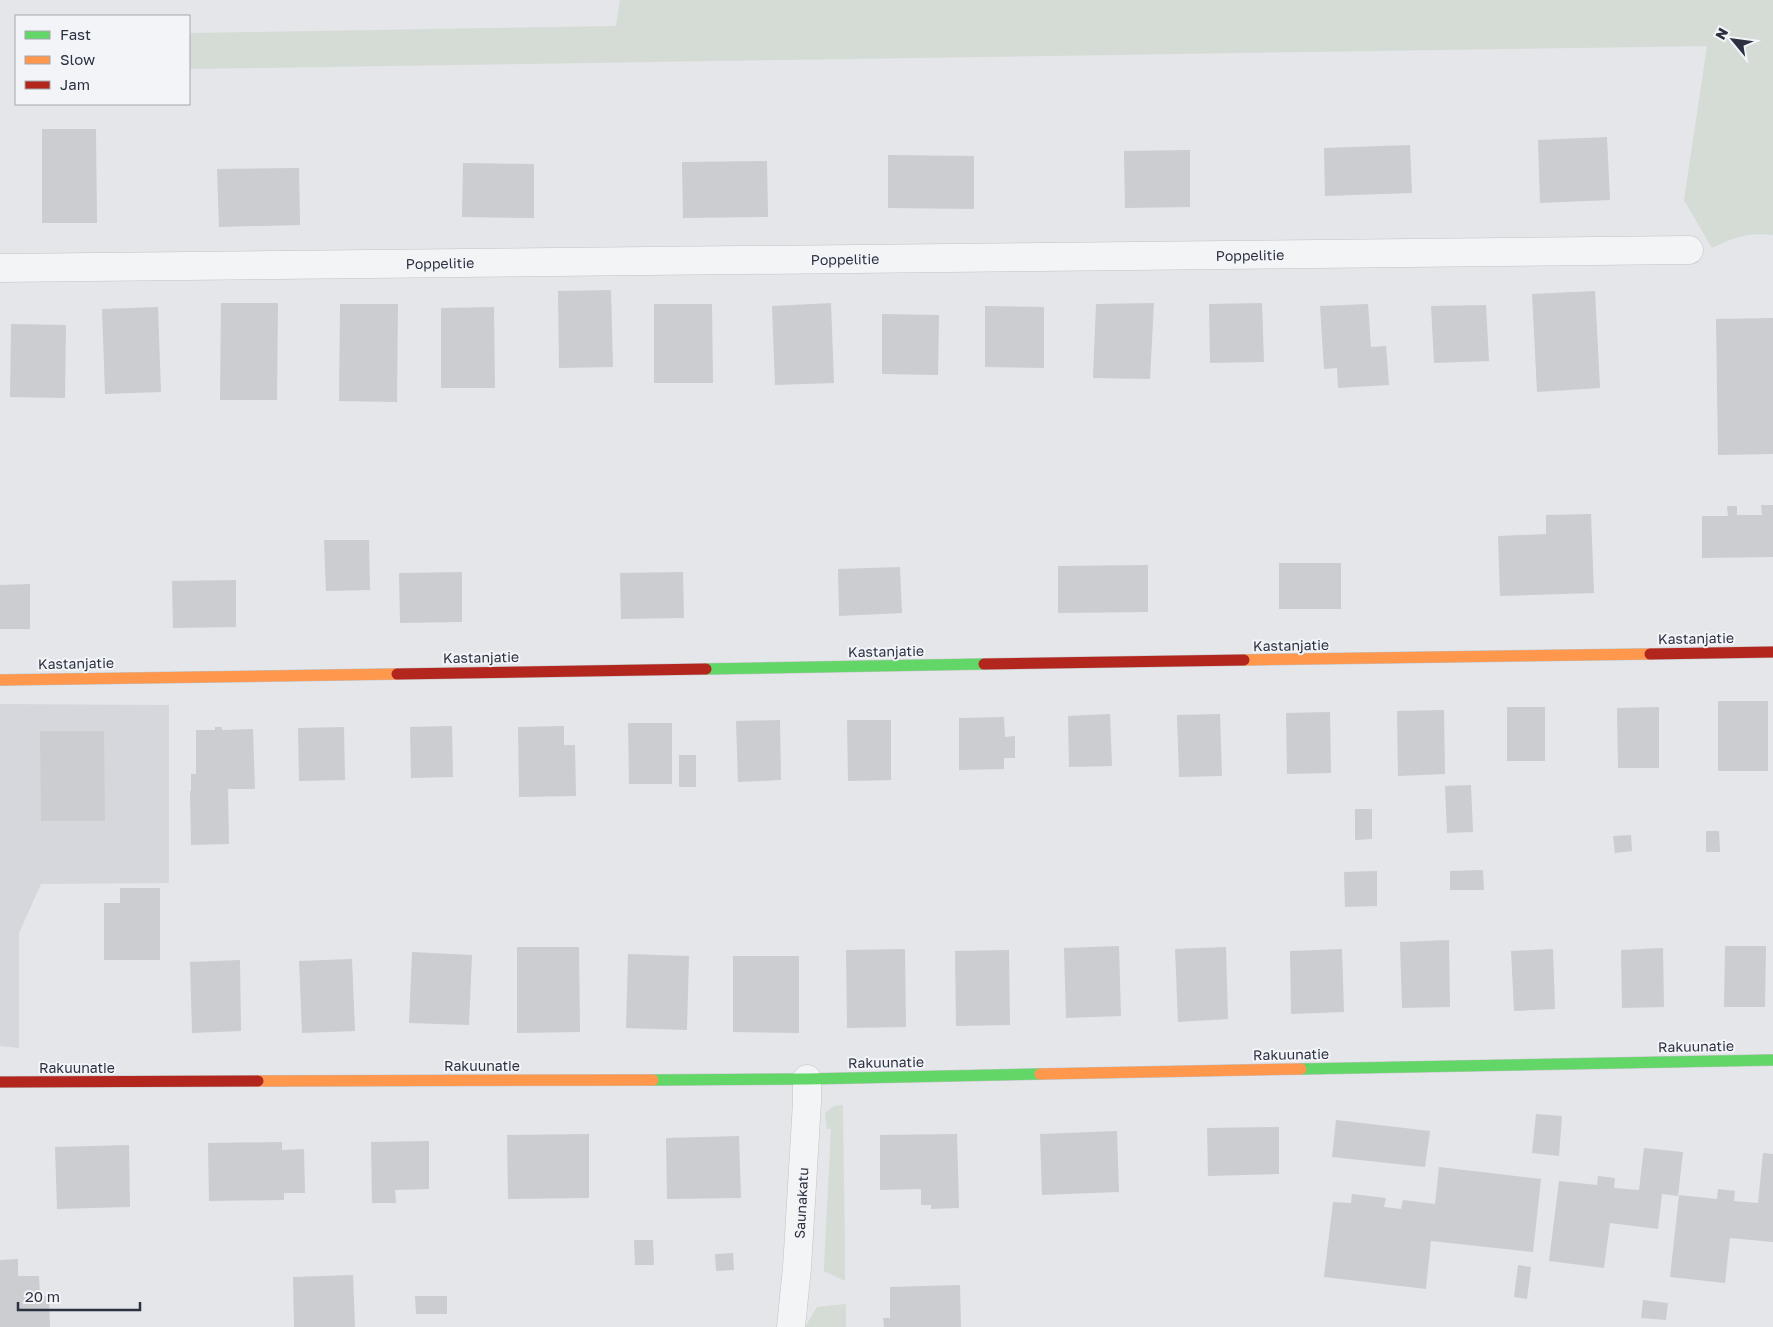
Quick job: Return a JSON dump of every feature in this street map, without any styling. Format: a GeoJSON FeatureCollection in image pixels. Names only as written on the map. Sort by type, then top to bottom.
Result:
{"type":"FeatureCollection","features":[{"type":"Feature","properties":{"kind":"street","name":"Poppelitie"},"geometry":{"type":"LineString","coordinates":[[0,268],[1690,250]]}},
{"type":"Feature","properties":{"kind":"street","name":"Kastanjatie"},"geometry":{"type":"LineString","coordinates":[[0,680],[1773,652]]}},
{"type":"Feature","properties":{"kind":"street","name":"Rakuunatie"},"geometry":{"type":"LineString","coordinates":[[0,1082],[807,1078],[1773,1060]]}},
{"type":"Feature","properties":{"kind":"street","name":"Saunakatu"},"geometry":{"type":"LineString","coordinates":[[791,1327],[797,1268],[807,1078]]}},
{"type":"Feature","properties":{"kind":"shaded area"},"geometry":{"type":"Polygon","coordinates":[[[620,0],[1773,0],[1773,235],[1756,234],[1741,236],[1712,248],[1684,200],[1707,46],[190,69],[190,33],[616,26],[620,0]]]}},
{"type":"Feature","properties":{"kind":"shaded area"},"geometry":{"type":"Polygon","coordinates":[[[0,704],[169,705],[169,883],[41,884],[19,933],[19,1048],[0,1046],[0,704]]]}},
{"type":"Feature","properties":{"kind":"shaded area"},"geometry":{"type":"Polygon","coordinates":[[[843,1105],[845,1281],[824,1271],[831,1129],[827,1129],[825,1113],[834,1106],[843,1105]]]}},
{"type":"Feature","properties":{"kind":"shaded area"},"geometry":{"type":"Polygon","coordinates":[[[846,1304],[846,1327],[805,1327],[817,1307],[846,1304]]]}},
{"type":"Feature","properties":{"kind":"building"},"geometry":{"type":"Polygon","coordinates":[[[42,129],[96,129],[97,223],[42,223],[42,129]]]}},
{"type":"Feature","properties":{"kind":"building"},"geometry":{"type":"Polygon","coordinates":[[[1607,137],[1610,200],[1540,203],[1538,140],[1607,137]]]}},
{"type":"Feature","properties":{"kind":"building"},"geometry":{"type":"Polygon","coordinates":[[[1410,145],[1412,193],[1325,196],[1324,148],[1410,145]]]}},
{"type":"Feature","properties":{"kind":"building"},"geometry":{"type":"Polygon","coordinates":[[[1190,150],[1190,207],[1125,208],[1124,151],[1190,150]]]}},
{"type":"Feature","properties":{"kind":"building"},"geometry":{"type":"Polygon","coordinates":[[[888,155],[974,156],[974,209],[888,208],[888,155]]]}},
{"type":"Feature","properties":{"kind":"building"},"geometry":{"type":"Polygon","coordinates":[[[767,161],[768,217],[683,218],[682,162],[767,161]]]}},
{"type":"Feature","properties":{"kind":"building"},"geometry":{"type":"Polygon","coordinates":[[[463,163],[534,164],[534,218],[462,217],[463,163]]]}},
{"type":"Feature","properties":{"kind":"building"},"geometry":{"type":"Polygon","coordinates":[[[299,168],[300,225],[219,227],[217,169],[299,168]]]}},
{"type":"Feature","properties":{"kind":"building"},"geometry":{"type":"Polygon","coordinates":[[[611,290],[613,367],[559,368],[558,291],[611,290]]]}},
{"type":"Feature","properties":{"kind":"building"},"geometry":{"type":"Polygon","coordinates":[[[1595,291],[1600,388],[1537,392],[1532,294],[1595,291]]]}},
{"type":"Feature","properties":{"kind":"building"},"geometry":{"type":"Polygon","coordinates":[[[221,303],[278,303],[277,400],[220,400],[221,303]]]}},
{"type":"Feature","properties":{"kind":"building"},"geometry":{"type":"Polygon","coordinates":[[[831,303],[834,383],[775,385],[772,306],[831,303]]]}},
{"type":"Feature","properties":{"kind":"building"},"geometry":{"type":"Polygon","coordinates":[[[1154,303],[1150,379],[1093,378],[1096,304],[1154,303]]]}},
{"type":"Feature","properties":{"kind":"building"},"geometry":{"type":"Polygon","coordinates":[[[1262,303],[1264,362],[1210,363],[1209,304],[1262,303]]]}},
{"type":"Feature","properties":{"kind":"building"},"geometry":{"type":"Polygon","coordinates":[[[340,304],[398,304],[397,402],[339,401],[340,304]]]}},
{"type":"Feature","properties":{"kind":"building"},"geometry":{"type":"Polygon","coordinates":[[[654,304],[712,304],[713,383],[654,383],[654,304]]]}},
{"type":"Feature","properties":{"kind":"building"},"geometry":{"type":"Polygon","coordinates":[[[1368,304],[1371,347],[1386,346],[1389,385],[1338,388],[1337,368],[1324,369],[1320,306],[1368,304]]]}},
{"type":"Feature","properties":{"kind":"building"},"geometry":{"type":"Polygon","coordinates":[[[1486,305],[1489,361],[1434,363],[1431,306],[1486,305]]]}},
{"type":"Feature","properties":{"kind":"building"},"geometry":{"type":"Polygon","coordinates":[[[985,306],[1044,307],[1044,368],[985,367],[985,306]]]}},
{"type":"Feature","properties":{"kind":"building"},"geometry":{"type":"Polygon","coordinates":[[[158,307],[161,392],[105,394],[102,309],[158,307]]]}},
{"type":"Feature","properties":{"kind":"building"},"geometry":{"type":"Polygon","coordinates":[[[494,307],[495,388],[441,388],[441,308],[494,307]]]}},
{"type":"Feature","properties":{"kind":"building"},"geometry":{"type":"Polygon","coordinates":[[[882,314],[939,315],[938,375],[882,374],[882,314]]]}},
{"type":"Feature","properties":{"kind":"building"},"geometry":{"type":"Polygon","coordinates":[[[1773,318],[1773,454],[1718,455],[1716,319],[1773,318]]]}},
{"type":"Feature","properties":{"kind":"building"},"geometry":{"type":"Polygon","coordinates":[[[11,324],[66,325],[65,398],[10,397],[11,324]]]}},
{"type":"Feature","properties":{"kind":"building"},"geometry":{"type":"Polygon","coordinates":[[[1761,505],[1773,505],[1773,557],[1702,558],[1702,516],[1728,516],[1727,506],[1737,506],[1737,515],[1762,515],[1761,505]]]}},
{"type":"Feature","properties":{"kind":"building"},"geometry":{"type":"Polygon","coordinates":[[[1591,514],[1594,593],[1500,596],[1498,536],[1546,534],[1546,515],[1591,514]]]}},
{"type":"Feature","properties":{"kind":"building"},"geometry":{"type":"Polygon","coordinates":[[[324,540],[369,540],[370,590],[326,591],[324,540]]]}},
{"type":"Feature","properties":{"kind":"building"},"geometry":{"type":"Polygon","coordinates":[[[1279,563],[1341,563],[1341,609],[1279,609],[1279,563]]]}},
{"type":"Feature","properties":{"kind":"building"},"geometry":{"type":"Polygon","coordinates":[[[1148,565],[1148,612],[1058,613],[1058,566],[1148,565]]]}},
{"type":"Feature","properties":{"kind":"building"},"geometry":{"type":"Polygon","coordinates":[[[900,567],[902,613],[839,616],[838,569],[900,567]]]}},
{"type":"Feature","properties":{"kind":"building"},"geometry":{"type":"Polygon","coordinates":[[[462,572],[462,622],[400,623],[399,573],[462,572]]]}},
{"type":"Feature","properties":{"kind":"building"},"geometry":{"type":"Polygon","coordinates":[[[683,572],[684,618],[621,619],[620,573],[683,572]]]}},
{"type":"Feature","properties":{"kind":"building"},"geometry":{"type":"Polygon","coordinates":[[[236,580],[236,627],[173,628],[172,581],[236,580]]]}},
{"type":"Feature","properties":{"kind":"building"},"geometry":{"type":"Polygon","coordinates":[[[30,584],[30,629],[0,629],[0,585],[30,584]]]}},
{"type":"Feature","properties":{"kind":"building"},"geometry":{"type":"Polygon","coordinates":[[[1718,701],[1768,701],[1768,771],[1718,771],[1718,701]]]}},
{"type":"Feature","properties":{"kind":"building"},"geometry":{"type":"Polygon","coordinates":[[[1507,707],[1545,707],[1545,761],[1507,761],[1507,707]]]}},
{"type":"Feature","properties":{"kind":"building"},"geometry":{"type":"Polygon","coordinates":[[[1659,707],[1659,768],[1618,768],[1617,708],[1659,707]]]}},
{"type":"Feature","properties":{"kind":"building"},"geometry":{"type":"Polygon","coordinates":[[[1444,710],[1445,774],[1398,776],[1397,711],[1444,710]]]}},
{"type":"Feature","properties":{"kind":"building"},"geometry":{"type":"Polygon","coordinates":[[[1330,712],[1331,773],[1287,774],[1286,713],[1330,712]]]}},
{"type":"Feature","properties":{"kind":"building"},"geometry":{"type":"Polygon","coordinates":[[[1110,714],[1112,766],[1069,767],[1068,716],[1110,714]]]}},
{"type":"Feature","properties":{"kind":"building"},"geometry":{"type":"Polygon","coordinates":[[[1220,714],[1222,776],[1179,777],[1177,715],[1220,714]]]}},
{"type":"Feature","properties":{"kind":"building"},"geometry":{"type":"Polygon","coordinates":[[[1004,717],[1005,737],[1015,736],[1015,758],[1004,758],[1004,769],[959,770],[959,718],[1004,717]]]}},
{"type":"Feature","properties":{"kind":"building"},"geometry":{"type":"Polygon","coordinates":[[[780,720],[781,780],[738,782],[736,721],[780,720]]]}},
{"type":"Feature","properties":{"kind":"building"},"geometry":{"type":"Polygon","coordinates":[[[847,720],[891,720],[891,780],[848,781],[847,720]]]}},
{"type":"Feature","properties":{"kind":"building"},"geometry":{"type":"Polygon","coordinates":[[[628,723],[672,723],[672,784],[629,784],[628,723]]]}},
{"type":"Feature","properties":{"kind":"building"},"geometry":{"type":"Polygon","coordinates":[[[452,726],[453,777],[411,778],[410,727],[452,726]]]}},
{"type":"Feature","properties":{"kind":"building"},"geometry":{"type":"Polygon","coordinates":[[[564,726],[564,745],[575,745],[576,796],[519,797],[518,727],[564,726]]]}},
{"type":"Feature","properties":{"kind":"building"},"geometry":{"type":"Polygon","coordinates":[[[215,727],[222,727],[222,730],[253,729],[255,789],[228,789],[229,844],[191,845],[190,791],[191,774],[196,774],[196,730],[215,730],[215,727]]]}},
{"type":"Feature","properties":{"kind":"building"},"geometry":{"type":"Polygon","coordinates":[[[344,727],[345,780],[299,781],[298,728],[344,727]]]}},
{"type":"Feature","properties":{"kind":"building"},"geometry":{"type":"Polygon","coordinates":[[[40,731],[104,731],[105,821],[41,821],[40,731]]]}},
{"type":"Feature","properties":{"kind":"building"},"geometry":{"type":"Polygon","coordinates":[[[679,755],[696,755],[696,787],[679,787],[679,755]]]}},
{"type":"Feature","properties":{"kind":"building"},"geometry":{"type":"Polygon","coordinates":[[[1471,785],[1473,832],[1447,833],[1445,786],[1471,785]]]}},
{"type":"Feature","properties":{"kind":"building"},"geometry":{"type":"Polygon","coordinates":[[[1355,809],[1372,809],[1372,839],[1355,840],[1355,809]]]}},
{"type":"Feature","properties":{"kind":"building"},"geometry":{"type":"Polygon","coordinates":[[[1706,831],[1719,831],[1720,852],[1706,852],[1706,831]]]}},
{"type":"Feature","properties":{"kind":"building"},"geometry":{"type":"Polygon","coordinates":[[[1631,835],[1632,851],[1615,853],[1613,836],[1631,835]]]}},
{"type":"Feature","properties":{"kind":"building"},"geometry":{"type":"Polygon","coordinates":[[[1483,870],[1484,890],[1450,890],[1450,871],[1483,870]]]}},
{"type":"Feature","properties":{"kind":"building"},"geometry":{"type":"Polygon","coordinates":[[[1377,871],[1377,906],[1345,907],[1344,872],[1377,871]]]}},
{"type":"Feature","properties":{"kind":"building"},"geometry":{"type":"Polygon","coordinates":[[[120,888],[160,888],[160,960],[104,960],[104,903],[120,903],[120,888]]]}},
{"type":"Feature","properties":{"kind":"building"},"geometry":{"type":"Polygon","coordinates":[[[1449,940],[1450,1007],[1402,1008],[1400,942],[1449,940]]]}},
{"type":"Feature","properties":{"kind":"building"},"geometry":{"type":"Polygon","coordinates":[[[1119,946],[1121,1016],[1066,1018],[1064,948],[1119,946]]]}},
{"type":"Feature","properties":{"kind":"building"},"geometry":{"type":"Polygon","coordinates":[[[1725,946],[1766,946],[1765,1007],[1724,1007],[1725,946]]]}},
{"type":"Feature","properties":{"kind":"building"},"geometry":{"type":"Polygon","coordinates":[[[517,947],[579,947],[580,1032],[517,1033],[517,947]]]}},
{"type":"Feature","properties":{"kind":"building"},"geometry":{"type":"Polygon","coordinates":[[[1226,947],[1228,1019],[1178,1022],[1175,949],[1226,947]]]}},
{"type":"Feature","properties":{"kind":"building"},"geometry":{"type":"Polygon","coordinates":[[[1663,948],[1664,1007],[1622,1008],[1621,950],[1663,948]]]}},
{"type":"Feature","properties":{"kind":"building"},"geometry":{"type":"Polygon","coordinates":[[[905,949],[906,1027],[847,1028],[846,950],[905,949]]]}},
{"type":"Feature","properties":{"kind":"building"},"geometry":{"type":"Polygon","coordinates":[[[1342,949],[1344,1012],[1291,1014],[1290,951],[1342,949]]]}},
{"type":"Feature","properties":{"kind":"building"},"geometry":{"type":"Polygon","coordinates":[[[1553,949],[1555,1009],[1514,1011],[1511,951],[1553,949]]]}},
{"type":"Feature","properties":{"kind":"building"},"geometry":{"type":"Polygon","coordinates":[[[1009,950],[1010,1025],[956,1026],[955,951],[1009,950]]]}},
{"type":"Feature","properties":{"kind":"building"},"geometry":{"type":"Polygon","coordinates":[[[412,952],[472,955],[469,1025],[409,1023],[412,952]]]}},
{"type":"Feature","properties":{"kind":"building"},"geometry":{"type":"Polygon","coordinates":[[[628,954],[689,956],[687,1030],[626,1028],[628,954]]]}},
{"type":"Feature","properties":{"kind":"building"},"geometry":{"type":"Polygon","coordinates":[[[733,956],[799,956],[799,1033],[733,1032],[733,956]]]}},
{"type":"Feature","properties":{"kind":"building"},"geometry":{"type":"Polygon","coordinates":[[[352,959],[355,1031],[302,1033],[299,961],[352,959]]]}},
{"type":"Feature","properties":{"kind":"building"},"geometry":{"type":"Polygon","coordinates":[[[240,960],[241,1031],[192,1033],[190,962],[240,960]]]}},
{"type":"Feature","properties":{"kind":"building"},"geometry":{"type":"Polygon","coordinates":[[[1536,1114],[1562,1116],[1559,1156],[1532,1153],[1536,1114]]]}},
{"type":"Feature","properties":{"kind":"building"},"geometry":{"type":"Polygon","coordinates":[[[1336,1120],[1430,1131],[1425,1167],[1332,1157],[1336,1120]]]}},
{"type":"Feature","properties":{"kind":"building"},"geometry":{"type":"Polygon","coordinates":[[[1279,1127],[1279,1174],[1208,1176],[1207,1128],[1279,1127]]]}},
{"type":"Feature","properties":{"kind":"building"},"geometry":{"type":"Polygon","coordinates":[[[1117,1131],[1119,1192],[1042,1195],[1040,1134],[1117,1131]]]}},
{"type":"Feature","properties":{"kind":"building"},"geometry":{"type":"Polygon","coordinates":[[[589,1134],[589,1198],[508,1199],[507,1135],[589,1134]]]}},
{"type":"Feature","properties":{"kind":"building"},"geometry":{"type":"Polygon","coordinates":[[[957,1134],[959,1208],[931,1209],[931,1205],[921,1205],[921,1189],[880,1190],[880,1135],[957,1134]]]}},
{"type":"Feature","properties":{"kind":"building"},"geometry":{"type":"Polygon","coordinates":[[[739,1136],[741,1198],[667,1199],[666,1138],[739,1136]]]}},
{"type":"Feature","properties":{"kind":"building"},"geometry":{"type":"Polygon","coordinates":[[[429,1141],[429,1189],[395,1190],[396,1203],[372,1203],[371,1142],[429,1141]]]}},
{"type":"Feature","properties":{"kind":"building"},"geometry":{"type":"Polygon","coordinates":[[[282,1142],[282,1150],[304,1149],[305,1193],[284,1193],[284,1200],[209,1201],[208,1143],[282,1142]]]}},
{"type":"Feature","properties":{"kind":"building"},"geometry":{"type":"Polygon","coordinates":[[[129,1145],[130,1207],[57,1209],[55,1147],[129,1145]]]}},
{"type":"Feature","properties":{"kind":"building"},"geometry":{"type":"Polygon","coordinates":[[[1644,1148],[1683,1152],[1678,1196],[1662,1194],[1658,1229],[1610,1223],[1604,1268],[1549,1261],[1559,1181],[1597,1185],[1598,1176],[1615,1178],[1614,1188],[1639,1190],[1644,1148]]]}},
{"type":"Feature","properties":{"kind":"building"},"geometry":{"type":"Polygon","coordinates":[[[1763,1153],[1773,1154],[1773,1242],[1730,1238],[1725,1283],[1670,1277],[1679,1195],[1717,1199],[1718,1189],[1735,1191],[1734,1201],[1758,1203],[1763,1153]]]}},
{"type":"Feature","properties":{"kind":"building"},"geometry":{"type":"Polygon","coordinates":[[[1439,1167],[1541,1179],[1533,1252],[1431,1241],[1426,1289],[1324,1277],[1333,1202],[1351,1203],[1352,1194],[1386,1198],[1384,1207],[1401,1209],[1403,1200],[1435,1204],[1439,1167]]]}},
{"type":"Feature","properties":{"kind":"building"},"geometry":{"type":"Polygon","coordinates":[[[634,1240],[653,1240],[654,1265],[635,1265],[634,1240]]]}},
{"type":"Feature","properties":{"kind":"building"},"geometry":{"type":"Polygon","coordinates":[[[733,1253],[734,1270],[716,1271],[715,1254],[733,1253]]]}},
{"type":"Feature","properties":{"kind":"building"},"geometry":{"type":"Polygon","coordinates":[[[18,1259],[18,1276],[39,1276],[40,1296],[49,1296],[50,1327],[0,1327],[0,1260],[18,1259]]]}},
{"type":"Feature","properties":{"kind":"building"},"geometry":{"type":"Polygon","coordinates":[[[1518,1265],[1531,1267],[1527,1299],[1514,1297],[1518,1265]]]}},
{"type":"Feature","properties":{"kind":"building"},"geometry":{"type":"Polygon","coordinates":[[[353,1275],[355,1327],[294,1327],[293,1277],[353,1275]]]}},
{"type":"Feature","properties":{"kind":"building"},"geometry":{"type":"Polygon","coordinates":[[[960,1285],[961,1327],[884,1327],[883,1318],[890,1318],[890,1287],[960,1285]]]}},
{"type":"Feature","properties":{"kind":"building"},"geometry":{"type":"Polygon","coordinates":[[[415,1296],[447,1296],[447,1314],[416,1314],[415,1296]]]}},
{"type":"Feature","properties":{"kind":"building"},"geometry":{"type":"Polygon","coordinates":[[[1643,1300],[1668,1303],[1666,1320],[1641,1318],[1643,1300]]]}},
{"type":"Feature","properties":{"kind":"traffic: fast"},"geometry":{"type":"LineString","coordinates":[[706,669],[984,664]]}},
{"type":"Feature","properties":{"kind":"traffic: fast"},"geometry":{"type":"LineString","coordinates":[[1301,1069],[1773,1060]]}},
{"type":"Feature","properties":{"kind":"traffic: fast"},"geometry":{"type":"LineString","coordinates":[[653,1080],[1040,1074]]}},
{"type":"Feature","properties":{"kind":"traffic: slow"},"geometry":{"type":"LineString","coordinates":[[1244,660],[1650,654]]}},
{"type":"Feature","properties":{"kind":"traffic: slow"},"geometry":{"type":"LineString","coordinates":[[0,680],[397,674]]}},
{"type":"Feature","properties":{"kind":"traffic: slow"},"geometry":{"type":"LineString","coordinates":[[1040,1074],[1301,1069]]}},
{"type":"Feature","properties":{"kind":"traffic: slow"},"geometry":{"type":"LineString","coordinates":[[258,1081],[653,1080]]}},
{"type":"Feature","properties":{"kind":"traffic: jam"},"geometry":{"type":"LineString","coordinates":[[1650,654],[1773,652]]}},
{"type":"Feature","properties":{"kind":"traffic: jam"},"geometry":{"type":"LineString","coordinates":[[984,664],[1244,660]]}},
{"type":"Feature","properties":{"kind":"traffic: jam"},"geometry":{"type":"LineString","coordinates":[[397,674],[706,669]]}},
{"type":"Feature","properties":{"kind":"traffic: jam"},"geometry":{"type":"LineString","coordinates":[[0,1082],[258,1081]]}}]}
